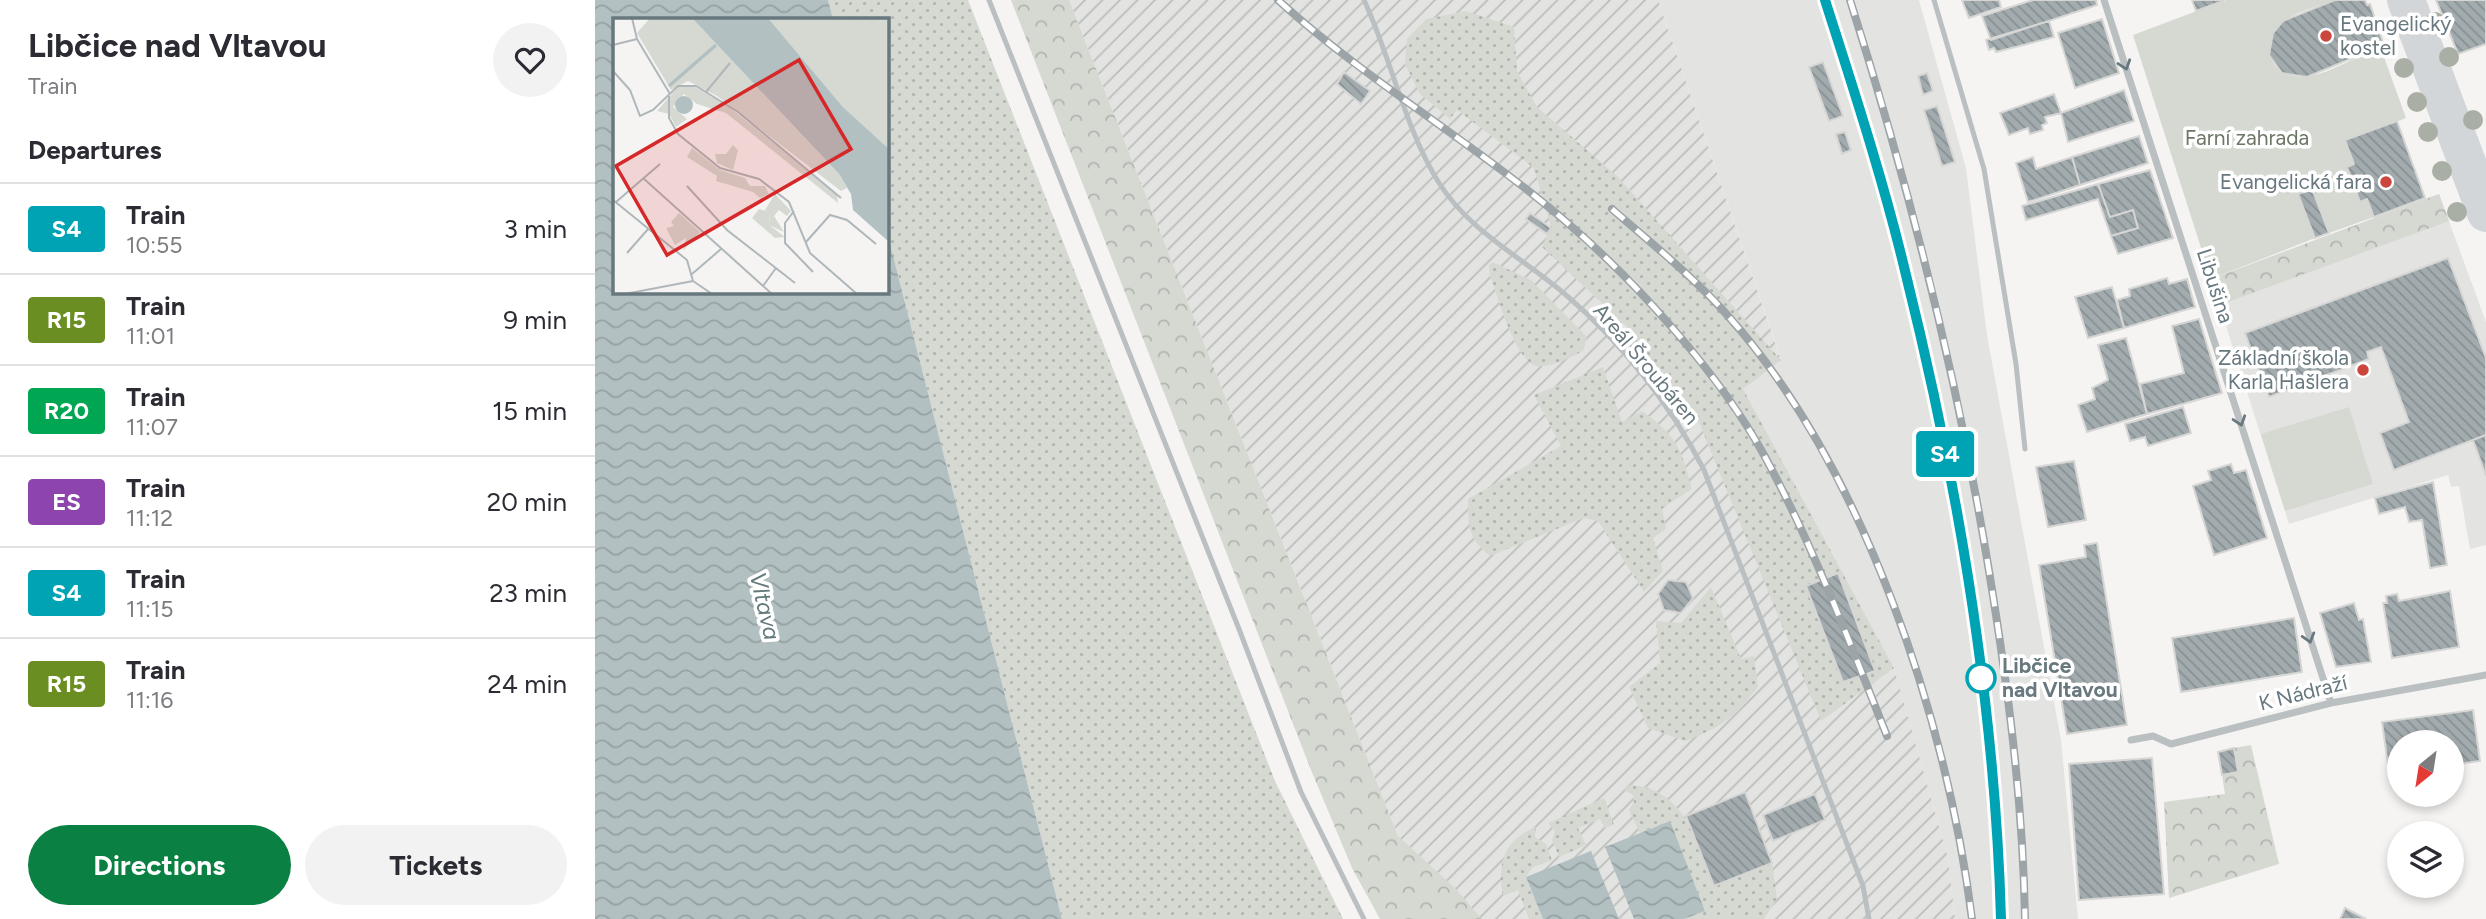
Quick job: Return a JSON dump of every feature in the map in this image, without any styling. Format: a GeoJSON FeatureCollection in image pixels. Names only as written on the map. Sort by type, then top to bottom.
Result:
{"type":"FeatureCollection","features":[{"type":"Feature","properties":{"kind":"street","name":"Libušina"},"geometry":{"type":"LineString","coordinates":[[2104,0],[2331,703]]}},
{"type":"Feature","properties":{"kind":"street"},"geometry":{"type":"LineString","coordinates":[[2406,0],[2486,213]]}},
{"type":"Feature","properties":{"kind":"street","name":"K Nádraží"},"geometry":{"type":"LineString","coordinates":[[2131,740],[2153,736],[2171,744],[2331,703],[2486,675]]}},
{"type":"Feature","properties":{"kind":"lane"},"geometry":{"type":"LineString","coordinates":[[989,0],[1240,629],[1301,792],[1364,919]]}},
{"type":"Feature","properties":{"kind":"lane","name":"Areál Šroubáren"},"geometry":{"type":"LineString","coordinates":[[1364,0],[1439,183],[1461,211],[1494,242],[1565,295],[1603,329],[1688,437],[1704,470],[1863,886],[1869,919]]}},
{"type":"Feature","properties":{"kind":"lane"},"geometry":{"type":"LineString","coordinates":[[1934,0],[1984,169],[2016,364],[2025,449]]}},
{"type":"Feature","properties":{"kind":"shaded area"},"geometry":{"type":"Polygon","coordinates":[[[1069,0],[1658,0],[1781,360],[1743,389],[1894,668],[1948,858],[1955,919],[1444,919],[1398,836],[1069,0]]]}},
{"type":"Feature","properties":{"kind":"shaded area"},"geometry":{"type":"Polygon","coordinates":[[[1658,0],[1919,0],[1966,168],[1987,335],[2061,740],[2078,919],[1955,919],[1948,858],[1894,668],[1743,389],[1781,359],[1658,0]]]}},
{"type":"Feature","properties":{"kind":"shaded area","name":"Základní škola Karla Hašlera"},"geometry":{"type":"Polygon","coordinates":[[[2439,194],[2486,322],[2486,545],[2470,549],[2459,486],[2451,487],[2448,475],[2289,524],[2211,279],[2439,194]]]}},
{"type":"Feature","properties":{"kind":"green space"},"geometry":{"type":"Polygon","coordinates":[[[828,0],[968,0],[1275,781],[1343,919],[1062,919],[889,240],[889,18],[833,18],[828,0]]]}},
{"type":"Feature","properties":{"kind":"green space"},"geometry":{"type":"Polygon","coordinates":[[[1011,0],[1069,0],[1398,836],[1455,888],[1482,919],[1380,919],[1352,868],[1311,770],[1011,0]]]}},
{"type":"Feature","properties":{"kind":"green space","name":"Farní zahrada"},"geometry":{"type":"Polygon","coordinates":[[[2226,0],[2335,0],[2285,21],[2271,42],[2272,61],[2277,69],[2286,74],[2310,76],[2337,67],[2380,46],[2406,118],[2346,141],[2354,164],[2347,167],[2359,201],[2367,199],[2374,217],[2329,233],[2312,190],[2299,194],[2315,238],[2211,279],[2133,35],[2226,0]]]}},
{"type":"Feature","properties":{"kind":"green space"},"geometry":{"type":"Polygon","coordinates":[[[1466,11],[1514,27],[1517,71],[1537,107],[1617,176],[1781,360],[1743,389],[1894,668],[1821,721],[1698,420],[1626,326],[1542,247],[1551,227],[1534,168],[1457,110],[1450,119],[1420,94],[1405,64],[1407,39],[1426,19],[1466,11]]]}},
{"type":"Feature","properties":{"kind":"green space"},"geometry":{"type":"Polygon","coordinates":[[[2439,194],[2449,221],[2220,305],[2211,279],[2439,194]]]}},
{"type":"Feature","properties":{"kind":"green space"},"geometry":{"type":"Polygon","coordinates":[[[1493,262],[1531,280],[1587,337],[1583,351],[1549,365],[1537,366],[1529,362],[1515,341],[1490,276],[1489,265],[1493,262]]]}},
{"type":"Feature","properties":{"kind":"green space"},"geometry":{"type":"Polygon","coordinates":[[[1603,367],[1622,422],[1642,411],[1663,428],[1681,453],[1692,489],[1662,508],[1666,529],[1653,538],[1663,571],[1644,592],[1598,521],[1584,518],[1490,556],[1477,543],[1469,525],[1468,499],[1561,446],[1534,395],[1603,367]]]}},
{"type":"Feature","properties":{"kind":"green space"},"geometry":{"type":"Polygon","coordinates":[[[2349,407],[2373,484],[2285,511],[2261,434],[2349,407]]]}},
{"type":"Feature","properties":{"kind":"green space"},"geometry":{"type":"Polygon","coordinates":[[[1711,587],[1741,659],[1754,656],[1758,687],[1726,720],[1685,741],[1648,728],[1629,687],[1660,663],[1656,621],[1681,623],[1711,587]]]}},
{"type":"Feature","properties":{"kind":"green space"},"geometry":{"type":"Polygon","coordinates":[[[2251,745],[2279,864],[2169,898],[2164,802],[2225,794],[2222,775],[2238,772],[2234,748],[2251,745]]]}},
{"type":"Feature","properties":{"kind":"green space"},"geometry":{"type":"Polygon","coordinates":[[[1630,785],[1649,788],[1676,807],[1694,836],[1714,886],[1772,863],[1777,899],[1764,919],[1684,919],[1705,910],[1669,821],[1640,833],[1629,810],[1634,802],[1633,795],[1624,790],[1630,785]]]}},
{"type":"Feature","properties":{"kind":"green space"},"geometry":{"type":"Polygon","coordinates":[[[1604,798],[1614,825],[1605,828],[1600,819],[1578,828],[1586,845],[1559,857],[1552,840],[1555,831],[1548,823],[1604,798]]]}},
{"type":"Feature","properties":{"kind":"green space"},"geometry":{"type":"Polygon","coordinates":[[[1536,827],[1535,837],[1546,844],[1552,860],[1533,867],[1526,877],[1543,919],[1529,919],[1518,890],[1503,896],[1501,874],[1509,846],[1525,832],[1536,827]]]}},
{"type":"Feature","properties":{"kind":"water","name":"Vltava"},"geometry":{"type":"Polygon","coordinates":[[[595,0],[828,0],[833,18],[613,18],[613,294],[889,294],[889,240],[1062,919],[595,919],[595,0]]]}},
{"type":"Feature","properties":{"kind":"water"},"geometry":{"type":"Polygon","coordinates":[[[1670,821],[1705,911],[1684,919],[1634,919],[1605,847],[1670,821]]]}},
{"type":"Feature","properties":{"kind":"water"},"geometry":{"type":"Polygon","coordinates":[[[1591,851],[1619,919],[1543,919],[1526,877],[1591,851]]]}},
{"type":"Feature","properties":{"kind":"building"},"geometry":{"type":"Polygon","coordinates":[[[1962,0],[1999,0],[2001,7],[1969,18],[1962,0]]]}},
{"type":"Feature","properties":{"kind":"building"},"geometry":{"type":"Polygon","coordinates":[[[2033,0],[2096,0],[2097,5],[1991,40],[1982,16],[2033,0]]]}},
{"type":"Feature","properties":{"kind":"building"},"geometry":{"type":"Polygon","coordinates":[[[2192,0],[2223,0],[2223,1],[2196,11],[2192,0]]]}},
{"type":"Feature","properties":{"kind":"building","name":"Evangelický kostel"},"geometry":{"type":"Polygon","coordinates":[[[2335,0],[2365,0],[2367,5],[2370,4],[2384,45],[2307,77],[2282,73],[2269,55],[2273,33],[2283,21],[2335,0]]]}},
{"type":"Feature","properties":{"kind":"building"},"geometry":{"type":"Polygon","coordinates":[[[2436,0],[2486,0],[2486,44],[2458,54],[2436,0]]]}},
{"type":"Feature","properties":{"kind":"building"},"geometry":{"type":"Polygon","coordinates":[[[2102,19],[2119,73],[2075,88],[2058,33],[2102,19]]]}},
{"type":"Feature","properties":{"kind":"building"},"geometry":{"type":"Polygon","coordinates":[[[2049,21],[2054,37],[1996,52],[1994,48],[1989,50],[1986,40],[2049,21]]]}},
{"type":"Feature","properties":{"kind":"building"},"geometry":{"type":"Polygon","coordinates":[[[1823,62],[1843,116],[1829,121],[1809,67],[1823,62]]]}},
{"type":"Feature","properties":{"kind":"building"},"geometry":{"type":"Polygon","coordinates":[[[1344,72],[1370,91],[1361,104],[1337,84],[1344,72]]]}},
{"type":"Feature","properties":{"kind":"building"},"geometry":{"type":"Polygon","coordinates":[[[1927,73],[1933,91],[1923,95],[1918,76],[1927,73]]]}},
{"type":"Feature","properties":{"kind":"building"},"geometry":{"type":"Polygon","coordinates":[[[2124,90],[2134,121],[2068,142],[2061,113],[2124,90]]]}},
{"type":"Feature","properties":{"kind":"building"},"geometry":{"type":"Polygon","coordinates":[[[2054,94],[2061,113],[2045,117],[2047,123],[2042,125],[2043,130],[2030,134],[2028,128],[2009,135],[2000,113],[2054,94]]]}},
{"type":"Feature","properties":{"kind":"building"},"geometry":{"type":"Polygon","coordinates":[[[1937,106],[1955,162],[1942,166],[1924,110],[1937,106]]]}},
{"type":"Feature","properties":{"kind":"building","name":"Evangelická fara"},"geometry":{"type":"Polygon","coordinates":[[[2397,121],[2425,198],[2374,217],[2367,199],[2360,202],[2347,167],[2354,164],[2345,140],[2397,121]]]}},
{"type":"Feature","properties":{"kind":"building"},"geometry":{"type":"Polygon","coordinates":[[[1845,132],[1851,150],[1842,154],[1836,134],[1845,132]]]}},
{"type":"Feature","properties":{"kind":"building"},"geometry":{"type":"Polygon","coordinates":[[[2139,136],[2148,163],[2080,185],[2072,157],[2139,136]]]}},
{"type":"Feature","properties":{"kind":"building"},"geometry":{"type":"Polygon","coordinates":[[[2033,157],[2036,169],[2072,157],[2080,185],[2028,202],[2016,163],[2033,157]]]}},
{"type":"Feature","properties":{"kind":"building"},"geometry":{"type":"Polygon","coordinates":[[[2150,170],[2173,238],[2118,254],[2111,236],[2138,228],[2133,210],[2110,217],[2098,184],[2150,170]]]}},
{"type":"Feature","properties":{"kind":"building"},"geometry":{"type":"Polygon","coordinates":[[[2098,184],[2110,217],[2133,210],[2138,228],[2111,236],[2098,199],[2026,220],[2022,206],[2098,184]]]}},
{"type":"Feature","properties":{"kind":"building"},"geometry":{"type":"Polygon","coordinates":[[[2312,189],[2329,233],[2315,238],[2298,194],[2312,189]]]}},
{"type":"Feature","properties":{"kind":"building"},"geometry":{"type":"Polygon","coordinates":[[[1530,213],[1551,228],[1547,234],[1526,219],[1530,213]]]}},
{"type":"Feature","properties":{"kind":"building"},"geometry":{"type":"Polygon","coordinates":[[[2448,258],[2486,358],[2486,435],[2394,470],[2380,433],[2409,422],[2381,347],[2367,352],[2369,359],[2269,397],[2245,333],[2448,258]]]}},
{"type":"Feature","properties":{"kind":"building"},"geometry":{"type":"Polygon","coordinates":[[[2167,278],[2169,284],[2187,279],[2195,307],[2124,328],[2117,300],[2130,296],[2129,289],[2167,278]]]}},
{"type":"Feature","properties":{"kind":"building"},"geometry":{"type":"Polygon","coordinates":[[[2112,287],[2124,328],[2088,338],[2075,297],[2112,287]]]}},
{"type":"Feature","properties":{"kind":"building"},"geometry":{"type":"Polygon","coordinates":[[[2199,319],[2222,393],[2147,414],[2140,384],[2184,373],[2172,326],[2199,319]]]}},
{"type":"Feature","properties":{"kind":"building"},"geometry":{"type":"Polygon","coordinates":[[[2126,338],[2147,414],[2087,432],[2078,405],[2095,399],[2092,388],[2108,380],[2098,345],[2126,338]]]}},
{"type":"Feature","properties":{"kind":"building"},"geometry":{"type":"Polygon","coordinates":[[[2183,407],[2191,433],[2148,446],[2145,437],[2130,441],[2125,424],[2183,407]]]}},
{"type":"Feature","properties":{"kind":"building"},"geometry":{"type":"Polygon","coordinates":[[[2486,435],[2486,476],[2473,440],[2486,435]]]}},
{"type":"Feature","properties":{"kind":"building"},"geometry":{"type":"Polygon","coordinates":[[[2074,461],[2086,520],[2048,527],[2036,467],[2074,461]]]}},
{"type":"Feature","properties":{"kind":"building"},"geometry":{"type":"Polygon","coordinates":[[[2231,464],[2234,473],[2246,470],[2267,538],[2214,555],[2193,486],[2211,480],[2208,471],[2231,464]]]}},
{"type":"Feature","properties":{"kind":"building"},"geometry":{"type":"Polygon","coordinates":[[[2433,482],[2447,565],[2430,568],[2422,520],[2409,522],[2405,507],[2379,514],[2375,498],[2433,482]]]}},
{"type":"Feature","properties":{"kind":"building"},"geometry":{"type":"Polygon","coordinates":[[[2097,543],[2127,725],[2067,734],[2039,565],[2086,557],[2084,545],[2097,543]]]}},
{"type":"Feature","properties":{"kind":"building"},"geometry":{"type":"Polygon","coordinates":[[[1838,573],[1875,671],[1843,682],[1806,586],[1838,573]]]}},
{"type":"Feature","properties":{"kind":"building"},"geometry":{"type":"Polygon","coordinates":[[[1668,580],[1686,582],[1693,598],[1681,613],[1664,610],[1658,594],[1668,580]]]}},
{"type":"Feature","properties":{"kind":"building"},"geometry":{"type":"Polygon","coordinates":[[[2450,591],[2459,647],[2392,658],[2383,603],[2387,603],[2386,596],[2397,594],[2399,601],[2450,591]]]}},
{"type":"Feature","properties":{"kind":"building"},"geometry":{"type":"Polygon","coordinates":[[[2354,603],[2359,620],[2363,619],[2371,662],[2336,667],[2320,613],[2354,603]]]}},
{"type":"Feature","properties":{"kind":"building"},"geometry":{"type":"Polygon","coordinates":[[[2294,618],[2302,672],[2181,692],[2172,638],[2294,618]]]}},
{"type":"Feature","properties":{"kind":"building"},"geometry":{"type":"Polygon","coordinates":[[[2473,710],[2480,761],[2464,763],[2464,730],[2387,730],[2387,758],[2382,722],[2473,710]]]}},
{"type":"Feature","properties":{"kind":"building"},"geometry":{"type":"Polygon","coordinates":[[[2234,748],[2238,772],[2222,775],[2218,752],[2234,748]]]}},
{"type":"Feature","properties":{"kind":"building","name":"Libčice nad Vltavou"},"geometry":{"type":"Polygon","coordinates":[[[2152,758],[2164,894],[2079,900],[2069,764],[2152,758]]]}},
{"type":"Feature","properties":{"kind":"building"},"geometry":{"type":"Polygon","coordinates":[[[1745,792],[1772,863],[1714,886],[1686,816],[1745,792]]]}},
{"type":"Feature","properties":{"kind":"building"},"geometry":{"type":"Polygon","coordinates":[[[1815,794],[1825,820],[1773,841],[1763,815],[1815,794]]]}},
{"type":"Feature","properties":{"kind":"building"},"geometry":{"type":"Polygon","coordinates":[[[2345,908],[2366,919],[2340,919],[2345,908]]]}},
{"type":"Feature","properties":{"kind":"railway"},"geometry":{"type":"LineString","coordinates":[[1278,0],[1349,59],[1499,168],[1571,226],[1651,304],[1702,363],[1746,425],[1782,489],[1830,594],[1887,736]]}},
{"type":"Feature","properties":{"kind":"railway"},"geometry":{"type":"LineString","coordinates":[[1825,0],[1898,240],[1958,514],[1971,594],[1991,757],[2001,919]]}},
{"type":"Feature","properties":{"kind":"railway"},"geometry":{"type":"LineString","coordinates":[[1850,0],[1893,141],[1930,283],[1976,498],[2008,701],[2021,832],[2025,919]]}},
{"type":"Feature","properties":{"kind":"railway"},"geometry":{"type":"LineString","coordinates":[[1612,209],[1687,274],[1729,317],[1777,378],[1820,447],[1859,522],[1892,600],[1920,681],[1960,842],[1972,919]]}},
{"type":"Feature","properties":{"kind":"train","name":"S4"},"geometry":{"type":"LineString","coordinates":[[1825,0],[1878,169],[1907,275],[1943,443],[1957,517],[1986,720],[1999,841],[2001,919]]}},
{"type":"Feature","properties":{"kind":"place","name":"Evangelický kostel"},"geometry":{"type":"Point","coordinates":[2326,36]}},
{"type":"Feature","properties":{"kind":"place","name":"Evangelická fara"},"geometry":{"type":"Point","coordinates":[2386,182]}},
{"type":"Feature","properties":{"kind":"place","name":"Základní škola Karla Hašlera"},"geometry":{"type":"Point","coordinates":[2363,370]}},
{"type":"Feature","properties":{"kind":"place","name":"Libčice nad Vltavou"},"geometry":{"type":"Point","coordinates":[1981,678]}}]}
